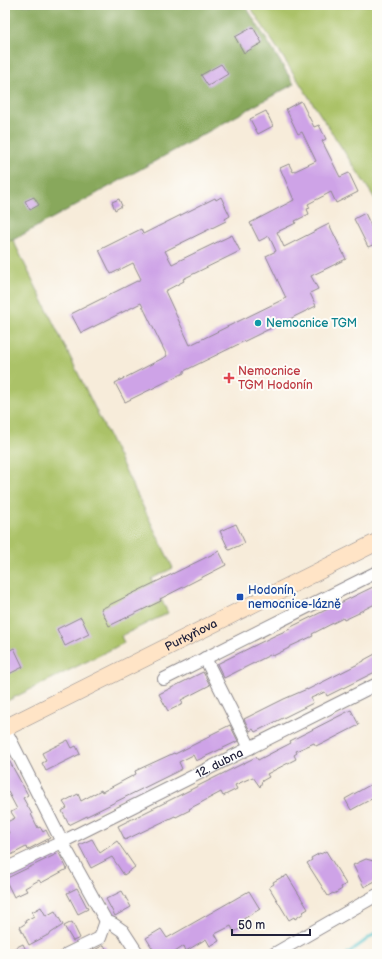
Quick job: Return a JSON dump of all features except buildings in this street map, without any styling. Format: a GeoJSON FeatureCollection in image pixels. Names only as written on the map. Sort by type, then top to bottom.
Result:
{"type":"FeatureCollection","features":[{"type":"Feature","properties":{"kind":"street","name":"Purkyňova"},"geometry":{"type":"LineString","coordinates":[[5,729],[377,542]]}},
{"type":"Feature","properties":{"kind":"street"},"geometry":{"type":"LineString","coordinates":[[164,679],[377,572]]}},
{"type":"Feature","properties":{"kind":"street"},"geometry":{"type":"LineString","coordinates":[[205,658],[250,748]]}},
{"type":"Feature","properties":{"kind":"street","name":"12. dubna"},"geometry":{"type":"LineString","coordinates":[[5,869],[62,842],[377,684]]}},
{"type":"Feature","properties":{"kind":"street"},"geometry":{"type":"LineString","coordinates":[[5,729],[62,842],[106,921],[124,931],[138,954]]}},
{"type":"Feature","properties":{"kind":"street"},"geometry":{"type":"LineString","coordinates":[[274,954],[377,895]]}},
{"type":"Feature","properties":{"kind":"street"},"geometry":{"type":"LineString","coordinates":[[67,954],[100,938],[106,921]]}},
{"type":"Feature","properties":{"kind":"green space"},"geometry":{"type":"Polygon","coordinates":[[[5,5],[245,5],[294,84],[13,240],[5,242],[5,5]]]}},
{"type":"Feature","properties":{"kind":"green space"},"geometry":{"type":"Polygon","coordinates":[[[249,5],[377,5],[377,202],[249,5]]]}},
{"type":"Feature","properties":{"kind":"green space"},"geometry":{"type":"Polygon","coordinates":[[[5,154],[35,214],[13,240],[173,568],[151,579],[168,613],[121,636],[124,643],[5,702],[5,154]]]}},
{"type":"Feature","properties":{"kind":"waterway"},"geometry":{"type":"LineString","coordinates":[[347,954],[377,932]]}},
{"type":"Feature","properties":{"kind":"place","name":"Nemocnice TGM"},"geometry":{"type":"Point","coordinates":[258,323]}},
{"type":"Feature","properties":{"kind":"place","name":"Nemocnice TGM Hodonín"},"geometry":{"type":"Point","coordinates":[229,378]}},
{"type":"Feature","properties":{"kind":"place","name":"Hodonín, nemocnice-lázně"},"geometry":{"type":"Point","coordinates":[240,597]}}]}
